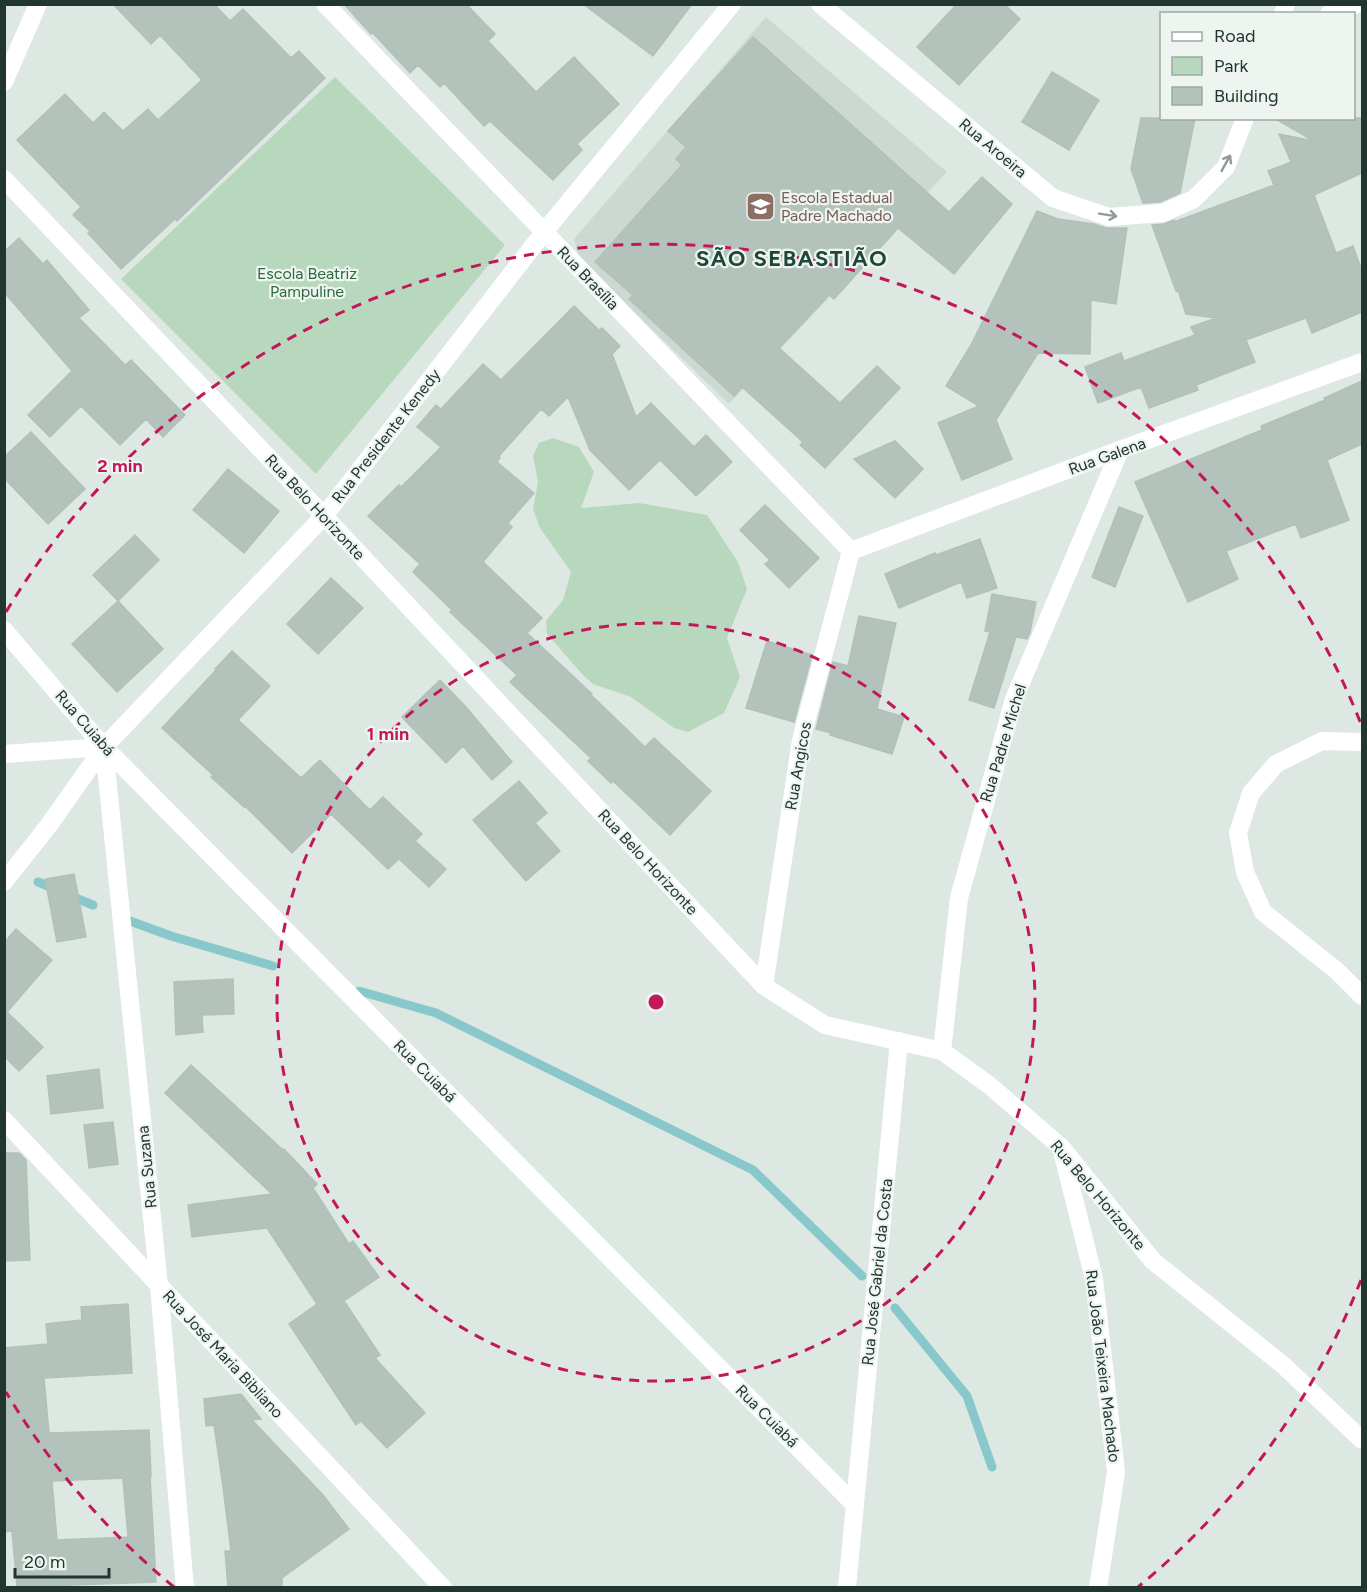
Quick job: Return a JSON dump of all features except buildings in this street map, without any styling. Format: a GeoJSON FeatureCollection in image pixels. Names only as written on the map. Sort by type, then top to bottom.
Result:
{"type":"FeatureCollection","features":[{"type":"Feature","properties":{"kind":"street"},"geometry":{"type":"LineString","coordinates":[[4,82],[38,4]]}},
{"type":"Feature","properties":{"kind":"street","name":"Rua Brasília"},"geometry":{"type":"LineString","coordinates":[[325,4],[851,551]]}},
{"type":"Feature","properties":{"kind":"street","name":"Rua Presidente Kenedy"},"geometry":{"type":"LineString","coordinates":[[4,882],[49,825],[104,747],[324,516],[544,232],[732,4]]}},
{"type":"Feature","properties":{"kind":"street","name":"Rua Aroeira"},"geometry":{"type":"LineString","coordinates":[[820,4],[1053,198],[1109,217],[1162,213],[1194,199],[1226,167],[1244,120]]}},
{"type":"Feature","properties":{"kind":"street"},"geometry":{"type":"LineString","coordinates":[[1335,12],[1357,4]]}},
{"type":"Feature","properties":{"kind":"street","name":"Rua Belo Horizonte"},"geometry":{"type":"LineString","coordinates":[[4,179],[324,516],[764,986],[825,1024],[942,1051],[989,1085],[1062,1147],[1153,1261],[1283,1365],[1362,1440]]}},
{"type":"Feature","properties":{"kind":"street","name":"Rua Galena"},"geometry":{"type":"LineString","coordinates":[[851,551],[1362,362]]}},
{"type":"Feature","properties":{"kind":"street","name":"Rua Padre Michel"},"geometry":{"type":"LineString","coordinates":[[942,1051],[959,898],[1014,699],[1120,450]]}},
{"type":"Feature","properties":{"kind":"street","name":"Rua Angicos"},"geometry":{"type":"LineString","coordinates":[[764,986],[801,740],[851,551]]}},
{"type":"Feature","properties":{"kind":"street","name":"Rua Cuiabá"},"geometry":{"type":"LineString","coordinates":[[4,630],[104,747],[854,1504]]}},
{"type":"Feature","properties":{"kind":"street"},"geometry":{"type":"LineString","coordinates":[[1362,742],[1322,741],[1276,764],[1251,792],[1238,833],[1245,872],[1263,912],[1337,971],[1362,996]]}},
{"type":"Feature","properties":{"kind":"street"},"geometry":{"type":"LineString","coordinates":[[4,754],[104,747]]}},
{"type":"Feature","properties":{"kind":"street","name":"Rua Suzana"},"geometry":{"type":"LineString","coordinates":[[104,747],[159,1286],[185,1587]]}},
{"type":"Feature","properties":{"kind":"street","name":"Rua José Gabriel da Costa"},"geometry":{"type":"LineString","coordinates":[[847,1587],[899,1041]]}},
{"type":"Feature","properties":{"kind":"street","name":"Rua José Maria Bibliano"},"geometry":{"type":"LineString","coordinates":[[4,1120],[443,1587]]}},
{"type":"Feature","properties":{"kind":"street","name":"Rua João Teixeira Machado"},"geometry":{"type":"LineString","coordinates":[[1062,1147],[1094,1279],[1116,1472],[1098,1587]]}},
{"type":"Feature","properties":{"kind":"shaded area","name":"Escola Estadual Padre Machado"},"geometry":{"type":"Polygon","coordinates":[[[766,17],[947,172],[729,404],[579,258],[574,239],[766,17]]]}},
{"type":"Feature","properties":{"kind":"green space","name":"Escola Beatriz Pampuline"},"geometry":{"type":"Polygon","coordinates":[[[335,77],[505,245],[316,474],[121,279],[335,77]]]}},
{"type":"Feature","properties":{"kind":"green space"},"geometry":{"type":"Polygon","coordinates":[[[553,438],[579,447],[594,472],[581,508],[639,503],[707,515],[738,562],[747,589],[727,638],[740,677],[724,713],[688,732],[674,728],[631,697],[593,684],[547,634],[546,621],[563,600],[571,572],[540,528],[533,509],[538,482],[533,456],[539,443],[553,438]]]}},
{"type":"Feature","properties":{"kind":"waterway"},"geometry":{"type":"LineString","coordinates":[[38,882],[55,889]]}},
{"type":"Feature","properties":{"kind":"waterway"},"geometry":{"type":"LineString","coordinates":[[68,895],[93,905]]}},
{"type":"Feature","properties":{"kind":"waterway"},"geometry":{"type":"LineString","coordinates":[[130,921],[171,936],[273,966]]}},
{"type":"Feature","properties":{"kind":"waterway"},"geometry":{"type":"LineString","coordinates":[[359,991],[436,1013],[753,1170],[862,1276]]}},
{"type":"Feature","properties":{"kind":"waterway"},"geometry":{"type":"LineString","coordinates":[[895,1308],[967,1396],[992,1467]]}},
{"type":"Feature","properties":{"kind":"place","name":"Escola Estadual Padre Machado"},"geometry":{"type":"Point","coordinates":[760,206]}},
{"type":"Feature","properties":{"kind":"district","name":"SÃO SEBASTIÃO"},"geometry":{"type":"Point","coordinates":[792,258]}}]}
